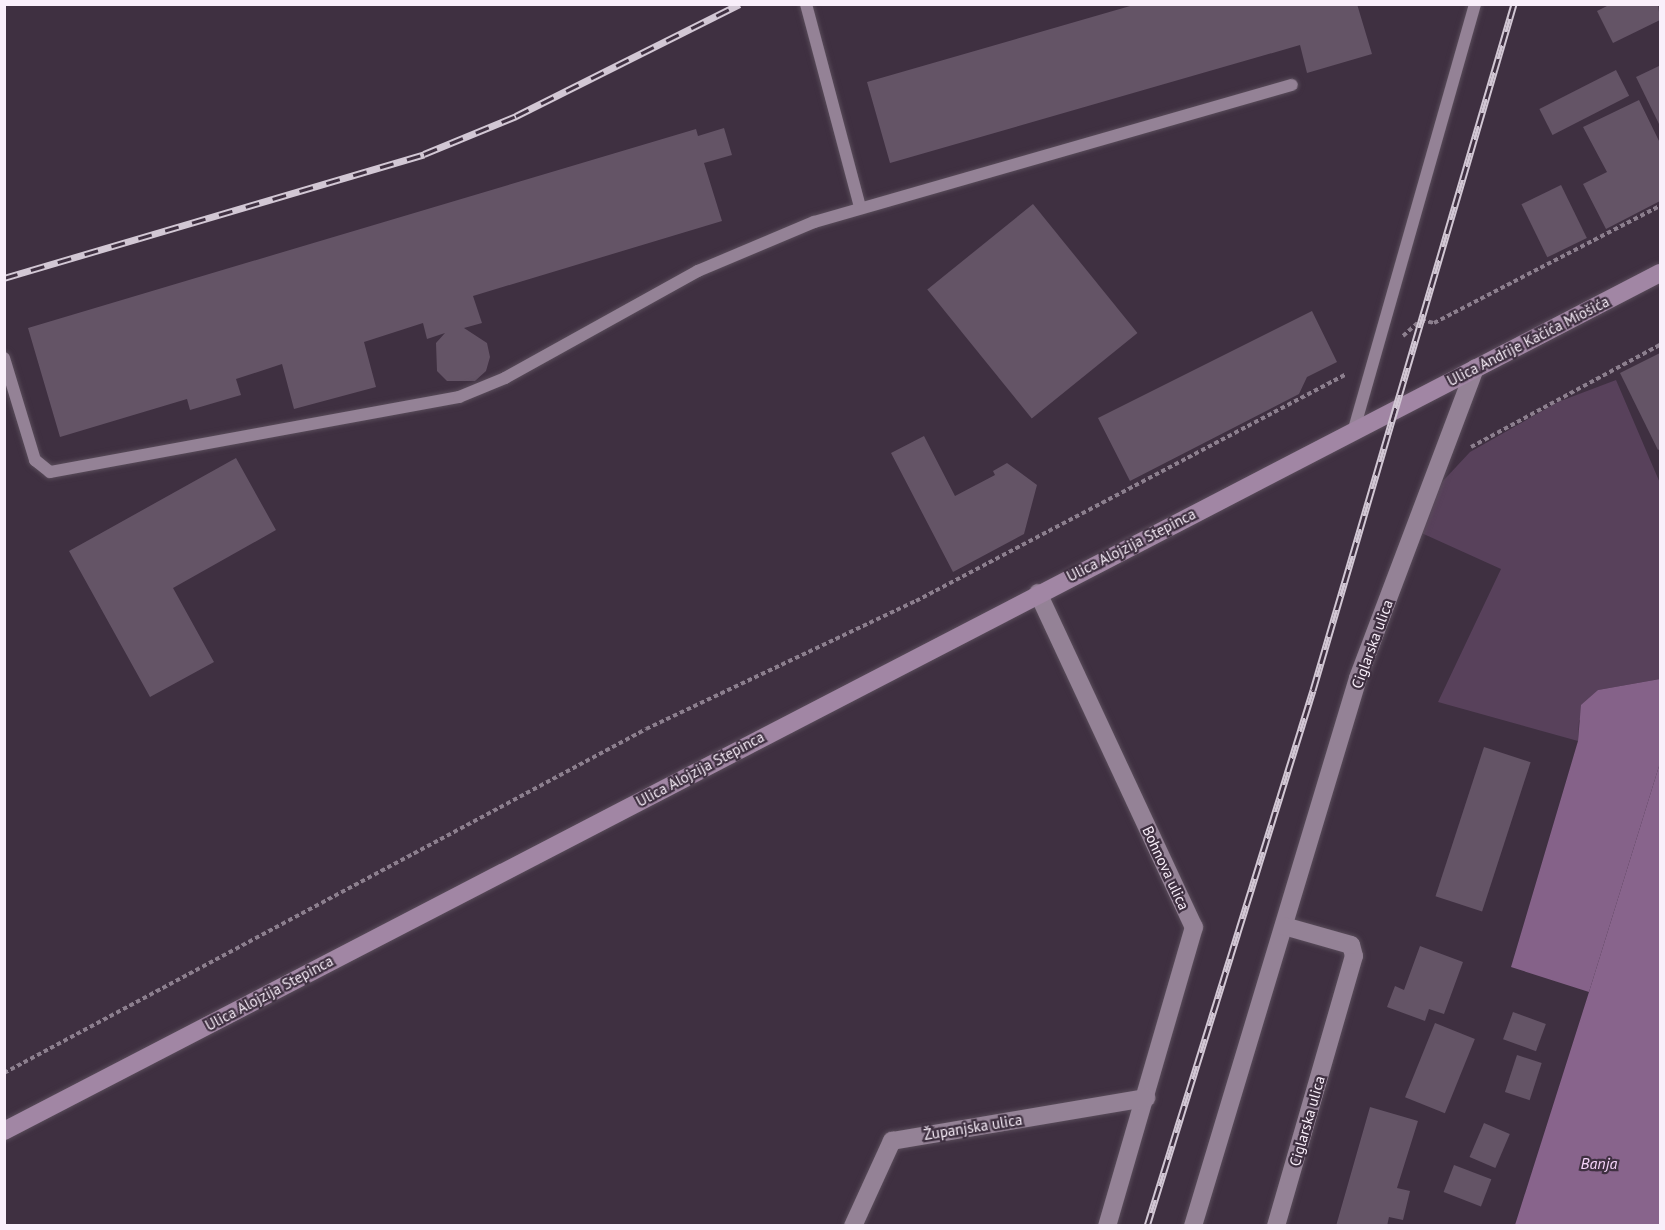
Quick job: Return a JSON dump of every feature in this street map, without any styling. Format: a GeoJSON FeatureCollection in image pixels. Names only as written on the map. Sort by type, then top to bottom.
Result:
{"type":"FeatureCollection","features":[{"type":"Feature","properties":{"kind":"main road","name":"Ulica Andrije Kačića Miošića"},"geometry":{"type":"LineString","coordinates":[[1395,408],[1660,273]]}},
{"type":"Feature","properties":{"kind":"main road","name":"Ulica Alojzija Stepinca"},"geometry":{"type":"LineString","coordinates":[[4,1131],[1395,408]]}},
{"type":"Feature","properties":{"kind":"street","name":"Ciglarska ulica"},"geometry":{"type":"LineString","coordinates":[[1193,1226],[1358,678],[1475,368]]}},
{"type":"Feature","properties":{"kind":"street","name":"Bohnova ulica"},"geometry":{"type":"LineString","coordinates":[[1038,593],[1194,927],[1107,1226]]}},
{"type":"Feature","properties":{"kind":"street","name":"Ciglarska ulica"},"geometry":{"type":"LineString","coordinates":[[1276,1226],[1354,956],[1351,945],[1284,926]]}},
{"type":"Feature","properties":{"kind":"street","name":"Županjska ulica"},"geometry":{"type":"LineString","coordinates":[[853,1226],[892,1141],[1146,1098]]}},
{"type":"Feature","properties":{"kind":"lane"},"geometry":{"type":"LineString","coordinates":[[806,4],[860,207]]}},
{"type":"Feature","properties":{"kind":"lane"},"geometry":{"type":"LineString","coordinates":[[1354,429],[1475,4]]}},
{"type":"Feature","properties":{"kind":"lane"},"geometry":{"type":"LineString","coordinates":[[4,358],[35,460],[50,472],[459,397],[505,378],[698,270],[860,207],[1292,85]]}},
{"type":"Feature","properties":{"kind":"path"},"geometry":{"type":"LineString","coordinates":[[4,1073],[646,729],[916,601],[1374,359],[1421,320],[1440,320],[1660,206]]}},
{"type":"Feature","properties":{"kind":"path"},"geometry":{"type":"LineString","coordinates":[[1438,465],[1660,345]]}},
{"type":"Feature","properties":{"kind":"shaded area"},"geometry":{"type":"Polygon","coordinates":[[[1616,380],[1660,483],[1660,679],[1598,690],[1579,721],[1578,741],[1438,702],[1501,569],[1417,531],[1442,482],[1470,452],[1558,402],[1616,380]]]}},
{"type":"Feature","properties":{"kind":"shaded area"},"geometry":{"type":"Polygon","coordinates":[[[1660,679],[1660,763],[1589,992],[1511,967],[1578,741],[1581,705],[1598,690],[1660,679]]]}},
{"type":"Feature","properties":{"kind":"water","name":"Banja"},"geometry":{"type":"Polygon","coordinates":[[[1660,763],[1660,1225],[1515,1225],[1589,992],[1660,763]]]}},
{"type":"Feature","properties":{"kind":"building"},"geometry":{"type":"Polygon","coordinates":[[[1137,4],[1357,4],[1372,54],[1307,73],[1300,45],[890,163],[867,82],[1137,4]]]}},
{"type":"Feature","properties":{"kind":"building"},"geometry":{"type":"Polygon","coordinates":[[[1611,4],[1658,4],[1660,20],[1613,43],[1597,11],[1611,4]]]}},
{"type":"Feature","properties":{"kind":"building"},"geometry":{"type":"Polygon","coordinates":[[[1659,66],[1660,68],[1660,126],[1636,77],[1659,66]]]}},
{"type":"Feature","properties":{"kind":"building"},"geometry":{"type":"Polygon","coordinates":[[[1616,70],[1629,96],[1553,135],[1539,109],[1616,70]]]}},
{"type":"Feature","properties":{"kind":"building"},"geometry":{"type":"Polygon","coordinates":[[[1639,100],[1660,143],[1660,201],[1606,229],[1583,184],[1607,172],[1583,127],[1639,100]]]}},
{"type":"Feature","properties":{"kind":"building"},"geometry":{"type":"Polygon","coordinates":[[[724,128],[732,155],[704,163],[722,221],[473,296],[482,323],[464,328],[487,343],[490,357],[486,371],[475,381],[447,381],[437,371],[436,343],[445,333],[427,339],[423,323],[364,342],[376,387],[294,409],[282,364],[236,379],[241,395],[190,410],[187,399],[60,437],[28,328],[696,129],[698,136],[724,128]]]}},
{"type":"Feature","properties":{"kind":"building"},"geometry":{"type":"Polygon","coordinates":[[[1561,185],[1587,238],[1547,257],[1521,204],[1561,185]]]}},
{"type":"Feature","properties":{"kind":"building"},"geometry":{"type":"Polygon","coordinates":[[[1033,204],[1137,333],[1032,419],[927,290],[1033,204]]]}},
{"type":"Feature","properties":{"kind":"building"},"geometry":{"type":"Polygon","coordinates":[[[1312,311],[1337,362],[1307,377],[1299,394],[1130,481],[1098,418],[1312,311]]]}},
{"type":"Feature","properties":{"kind":"building"},"geometry":{"type":"Polygon","coordinates":[[[1660,353],[1660,449],[1658,450],[1620,373],[1660,353]]]}},
{"type":"Feature","properties":{"kind":"building"},"geometry":{"type":"Polygon","coordinates":[[[924,436],[955,496],[995,475],[993,471],[1007,463],[1037,485],[1024,534],[953,572],[891,453],[924,436]]]}},
{"type":"Feature","properties":{"kind":"building"},"geometry":{"type":"Polygon","coordinates":[[[236,458],[276,530],[173,588],[214,662],[150,697],[69,551],[236,458]]]}},
{"type":"Feature","properties":{"kind":"building"},"geometry":{"type":"Polygon","coordinates":[[[1484,747],[1531,762],[1482,911],[1435,896],[1484,747]]]}},
{"type":"Feature","properties":{"kind":"building"},"geometry":{"type":"Polygon","coordinates":[[[1420,946],[1463,962],[1444,1014],[1429,1009],[1425,1021],[1387,1007],[1395,986],[1404,990],[1420,946]]]}},
{"type":"Feature","properties":{"kind":"building"},"geometry":{"type":"Polygon","coordinates":[[[1513,1012],[1546,1024],[1536,1051],[1503,1039],[1513,1012]]]}},
{"type":"Feature","properties":{"kind":"building"},"geometry":{"type":"Polygon","coordinates":[[[1435,1023],[1475,1039],[1445,1113],[1405,1097],[1435,1023]]]}},
{"type":"Feature","properties":{"kind":"building"},"geometry":{"type":"Polygon","coordinates":[[[1517,1055],[1542,1063],[1530,1100],[1505,1092],[1517,1055]]]}},
{"type":"Feature","properties":{"kind":"building"},"geometry":{"type":"Polygon","coordinates":[[[1370,1107],[1418,1121],[1397,1188],[1410,1191],[1403,1220],[1389,1217],[1387,1226],[1336,1226],[1370,1107]]]}},
{"type":"Feature","properties":{"kind":"building"},"geometry":{"type":"Polygon","coordinates":[[[1484,1123],[1510,1134],[1495,1168],[1470,1157],[1484,1123]]]}},
{"type":"Feature","properties":{"kind":"building"},"geometry":{"type":"Polygon","coordinates":[[[1454,1165],[1491,1179],[1481,1206],[1444,1192],[1454,1165]]]}},
{"type":"Feature","properties":{"kind":"railway"},"geometry":{"type":"LineString","coordinates":[[4,278],[424,154],[516,116],[740,4]]}},
{"type":"Feature","properties":{"kind":"railway"},"geometry":{"type":"LineString","coordinates":[[1147,1226],[1313,690],[1514,4]]}}]}
